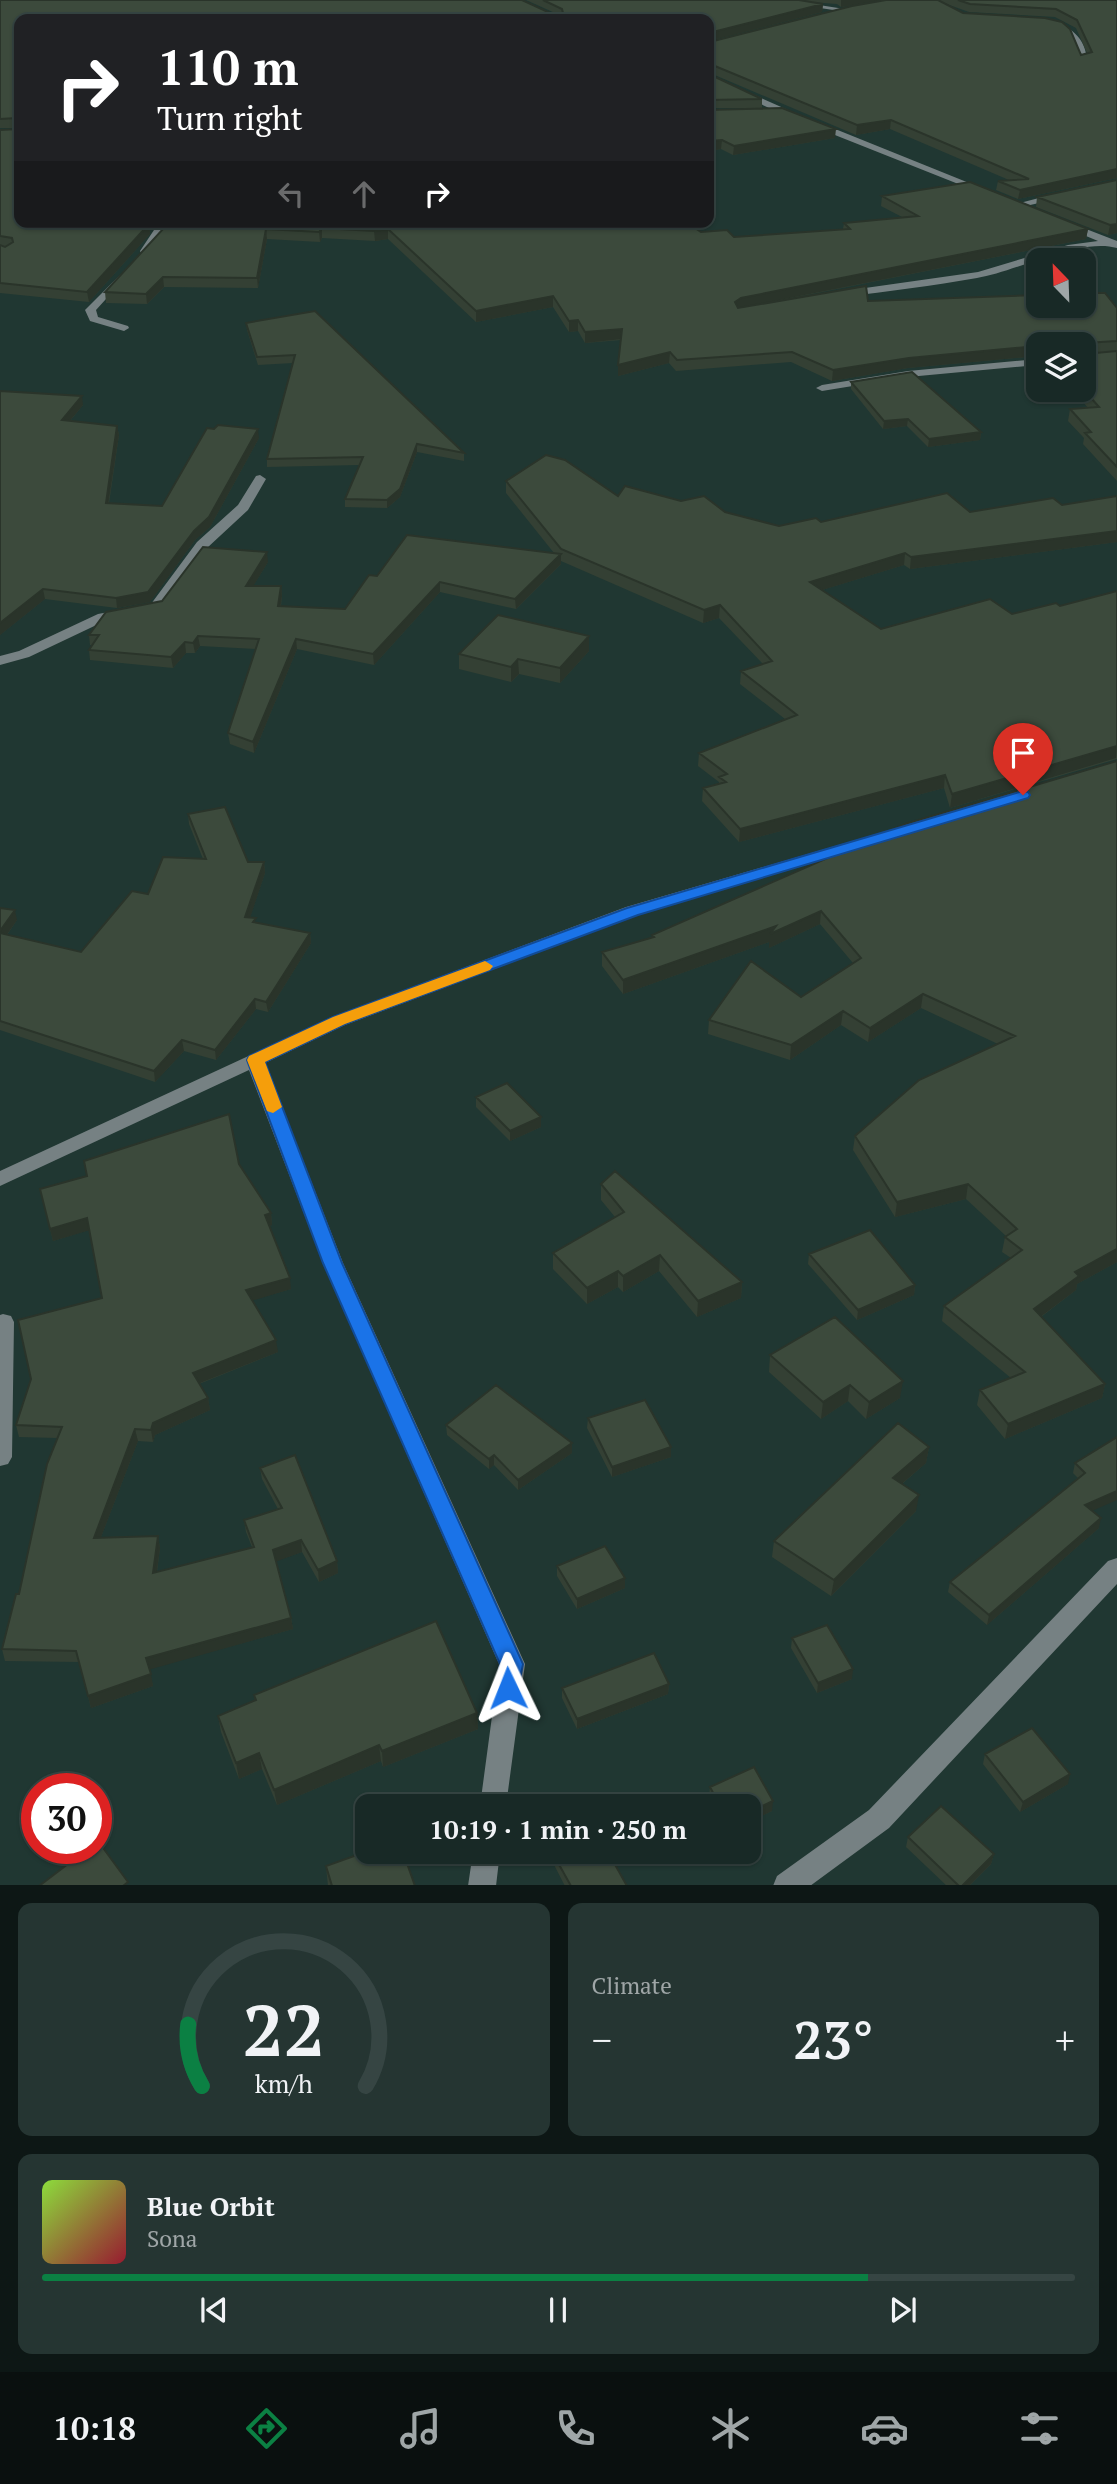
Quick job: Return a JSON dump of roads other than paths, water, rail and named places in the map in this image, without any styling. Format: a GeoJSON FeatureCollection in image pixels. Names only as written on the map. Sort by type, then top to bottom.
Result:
{"type":"FeatureCollection","features":[{"type":"Feature","properties":{"kind":"street"},"geometry":{"type":"LineString","coordinates":[[771,0],[849,10],[820,17]]}},
{"type":"Feature","properties":{"kind":"street"},"geometry":{"type":"LineString","coordinates":[[1038,22],[1066,27],[1076,37],[1084,59]]}},
{"type":"Feature","properties":{"kind":"street"},"geometry":{"type":"LineString","coordinates":[[714,79],[785,111],[991,194]]}},
{"type":"Feature","properties":{"kind":"street"},"geometry":{"type":"LineString","coordinates":[[758,112],[785,111]]}},
{"type":"Feature","properties":{"kind":"street"},"geometry":{"type":"LineString","coordinates":[[1017,205],[1067,194]]}},
{"type":"Feature","properties":{"kind":"street"},"geometry":{"type":"LineString","coordinates":[[1004,199],[1040,214]]}},
{"type":"Feature","properties":{"kind":"street"},"geometry":{"type":"LineString","coordinates":[[1052,219],[1114,244]]}},
{"type":"Feature","properties":{"kind":"street"},"geometry":{"type":"LineString","coordinates":[[135,261],[158,236],[158,228]]}},
{"type":"Feature","properties":{"kind":"street"},"geometry":{"type":"LineString","coordinates":[[833,296],[979,275],[1072,247],[1114,244]]}},
{"type":"Feature","properties":{"kind":"street"},"geometry":{"type":"LineString","coordinates":[[124,328],[94,319],[90,310],[126,271]]}},
{"type":"Feature","properties":{"kind":"street"},"geometry":{"type":"LineString","coordinates":[[822,388],[919,373],[1026,363]]}},
{"type":"Feature","properties":{"kind":"street"},"geometry":{"type":"LineString","coordinates":[[0,661],[24,654],[103,617],[156,607],[202,545],[243,508],[260,479]]}},
{"type":"Feature","properties":{"kind":"street"},"geometry":{"type":"LineString","coordinates":[[0,1179],[339,1021],[632,911],[897,832]]}},
{"type":"Feature","properties":{"kind":"street"},"geometry":{"type":"LineString","coordinates":[[255,1060],[333,1263],[512,1664],[495,1794]]}},
{"type":"Feature","properties":{"kind":"street"},"geometry":{"type":"LineString","coordinates":[[0,1457],[4,1322]]}},
{"type":"Feature","properties":{"kind":"street"},"geometry":{"type":"LineString","coordinates":[[788,1885],[879,1819],[1117,1567]]}},
{"type":"Feature","properties":{"kind":"street"},"geometry":{"type":"LineString","coordinates":[[482,1885],[485,1864]]}}]}
